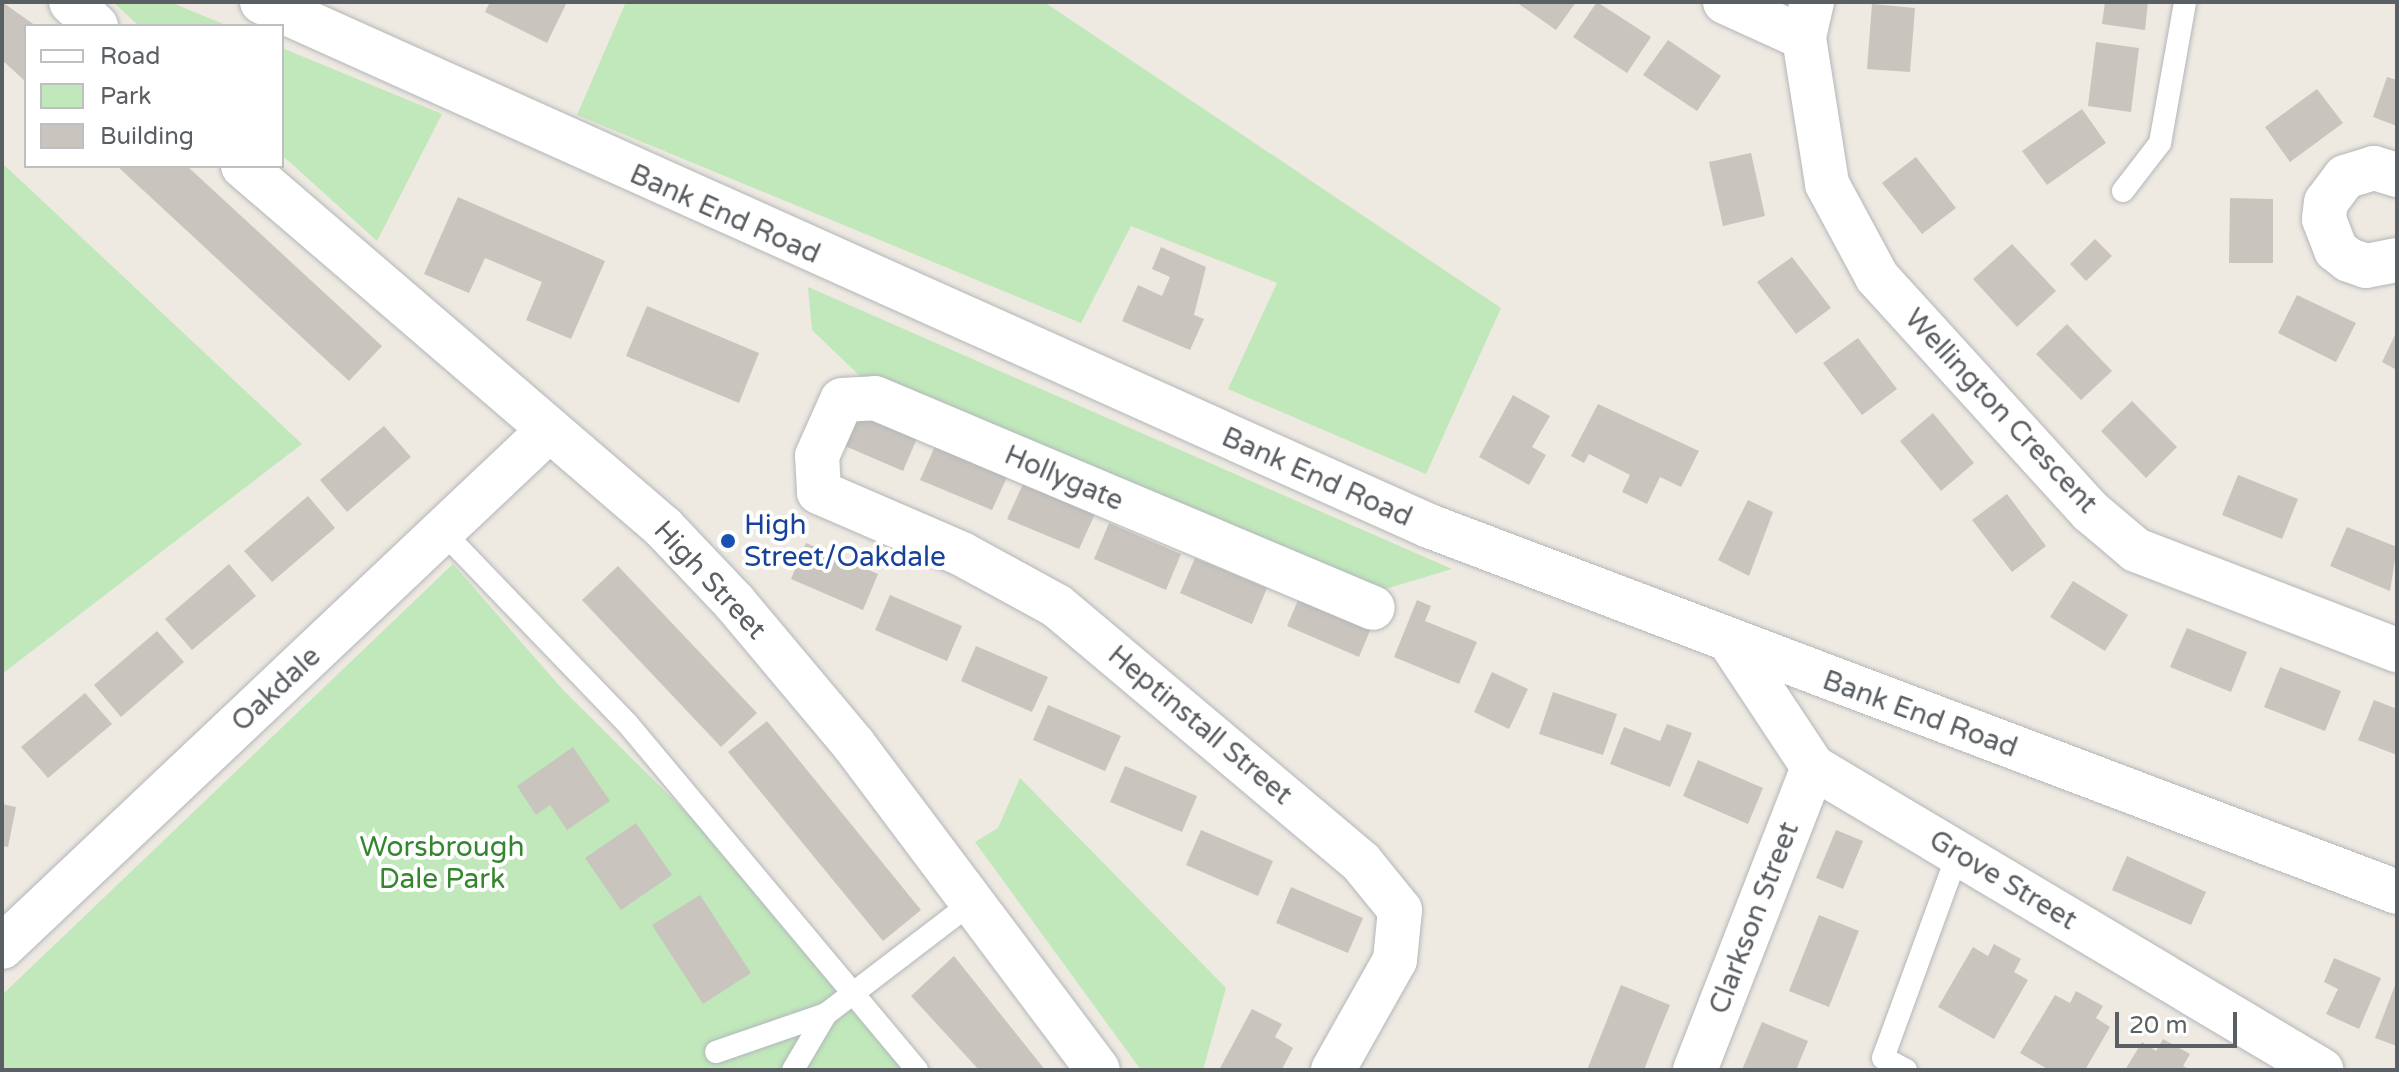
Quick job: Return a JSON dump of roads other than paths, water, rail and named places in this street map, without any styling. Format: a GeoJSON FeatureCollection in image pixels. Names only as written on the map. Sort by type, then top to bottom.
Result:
{"type":"FeatureCollection","features":[{"type":"Feature","properties":{"kind":"street"},"geometry":{"type":"LineString","coordinates":[[71,2],[94,24]]}},
{"type":"Feature","properties":{"kind":"street","name":"Bank End Road"},"geometry":{"type":"LineString","coordinates":[[262,2],[1429,526],[1731,643],[2397,892]]}},
{"type":"Feature","properties":{"kind":"street"},"geometry":{"type":"LineString","coordinates":[[1725,2],[1808,20]]}},
{"type":"Feature","properties":{"kind":"street","name":"Wellington Crescent"},"geometry":{"type":"LineString","coordinates":[[1808,20],[1827,184],[1846,229],[1877,277],[2091,512],[2136,550],[2397,650]]}},
{"type":"Feature","properties":{"kind":"street","name":"High Street"},"geometry":{"type":"LineString","coordinates":[[245,168],[663,527],[735,603],[974,901],[1098,1070]]}},
{"type":"Feature","properties":{"kind":"street"},"geometry":{"type":"LineString","coordinates":[[2397,175],[2374,168],[2345,177],[2326,202],[2324,219],[2336,250],[2349,260],[2366,266],[2397,260]]}},
{"type":"Feature","properties":{"kind":"street","name":"Hollygate"},"geometry":{"type":"LineString","coordinates":[[819,492],[817,456],[842,400],[875,398],[1373,608]]}},
{"type":"Feature","properties":{"kind":"street","name":"Oakdale"},"geometry":{"type":"LineString","coordinates":[[2,947],[549,430]]}},
{"type":"Feature","properties":{"kind":"street","name":"Heptinstall Street"},"geometry":{"type":"LineString","coordinates":[[819,492],[962,554],[1057,606],[1361,862],[1400,910],[1395,960],[1333,1070]]}},
{"type":"Feature","properties":{"kind":"street","name":"Grove Street"},"geometry":{"type":"LineString","coordinates":[[1731,643],[1813,767],[2321,1070]]}},
{"type":"Feature","properties":{"kind":"street","name":"Clarkson Street"},"geometry":{"type":"LineString","coordinates":[[1695,1070],[1813,767]]}},
{"type":"Feature","properties":{"kind":"lane"},"geometry":{"type":"LineString","coordinates":[[2123,191],[2160,143],[2185,2]]}},
{"type":"Feature","properties":{"kind":"lane"},"geometry":{"type":"LineString","coordinates":[[443,532],[627,723],[917,1070]]}},
{"type":"Feature","properties":{"kind":"lane"},"geometry":{"type":"LineString","coordinates":[[1906,1070],[1881,1064],[1958,853]]}},
{"type":"Feature","properties":{"kind":"lane"},"geometry":{"type":"LineString","coordinates":[[716,1052],[826,1014],[974,901]]}},
{"type":"Feature","properties":{"kind":"lane"},"geometry":{"type":"LineString","coordinates":[[793,1070],[826,1014]]}},
{"type":"Feature","properties":{"kind":"place","name":"High Street/Oakdale"},"geometry":{"type":"Point","coordinates":[728,541]}},
{"type":"Feature","properties":{"kind":"park label","name":"Worsbrough Dale Park"},"geometry":{"type":"Point","coordinates":[442,863]}}]}
